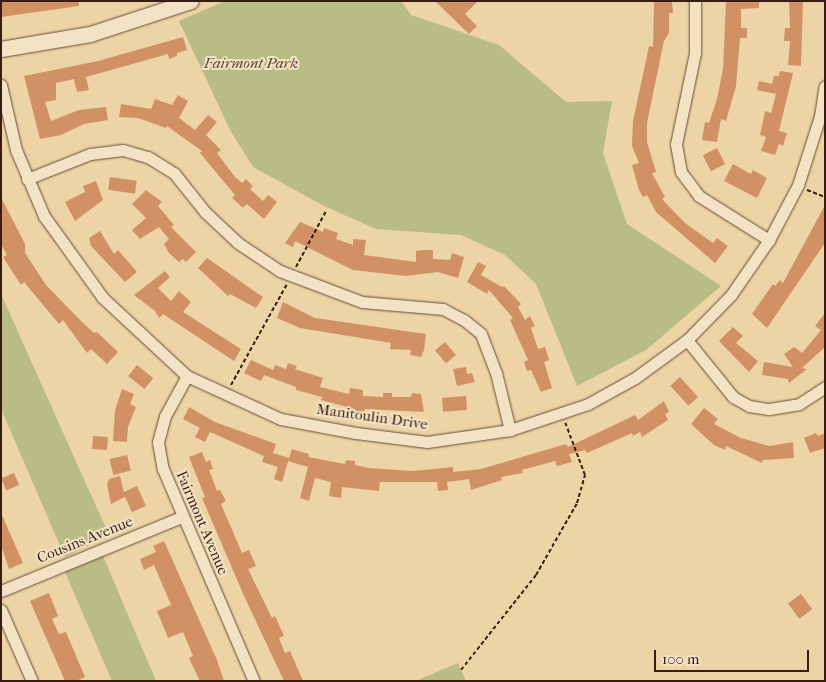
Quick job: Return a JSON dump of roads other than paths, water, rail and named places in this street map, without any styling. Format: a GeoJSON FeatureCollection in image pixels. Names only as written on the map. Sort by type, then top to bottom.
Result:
{"type":"FeatureCollection","features":[{"type":"Feature","properties":{"kind":"street"},"geometry":{"type":"LineString","coordinates":[[695,1],[695,53],[676,144],[681,172],[699,196],[770,240]]}},
{"type":"Feature","properties":{"kind":"street"},"geometry":{"type":"LineString","coordinates":[[1,49],[90,34],[185,2]]}},
{"type":"Feature","properties":{"kind":"street","name":"Manitoulin Drive"},"geometry":{"type":"LineString","coordinates":[[1,86],[7,117],[27,179],[44,216],[103,298],[187,376],[281,419],[427,442],[510,430],[588,404],[635,378],[687,340],[732,295],[770,240],[798,185],[820,116],[825,86]]}},
{"type":"Feature","properties":{"kind":"street"},"geometry":{"type":"LineString","coordinates":[[27,179],[90,154],[123,150],[148,157],[174,173],[205,212],[238,243],[291,276],[362,302],[443,309],[464,320],[480,334],[496,372],[510,430]]}},
{"type":"Feature","properties":{"kind":"street"},"geometry":{"type":"LineString","coordinates":[[687,340],[733,397],[749,406],[769,409],[799,404],[825,387]]}},
{"type":"Feature","properties":{"kind":"street","name":"Fairmont Avenue"},"geometry":{"type":"LineString","coordinates":[[187,376],[165,416],[158,442],[163,469],[181,517],[254,681]]}},
{"type":"Feature","properties":{"kind":"street","name":"Cousins Avenue"},"geometry":{"type":"LineString","coordinates":[[1,591],[181,517]]}},
{"type":"Feature","properties":{"kind":"street"},"geometry":{"type":"LineString","coordinates":[[1,610],[32,681]]}},
{"type":"Feature","properties":{"kind":"park label","name":"Fairmont Park"},"geometry":{"type":"Point","coordinates":[251,64]}}]}
